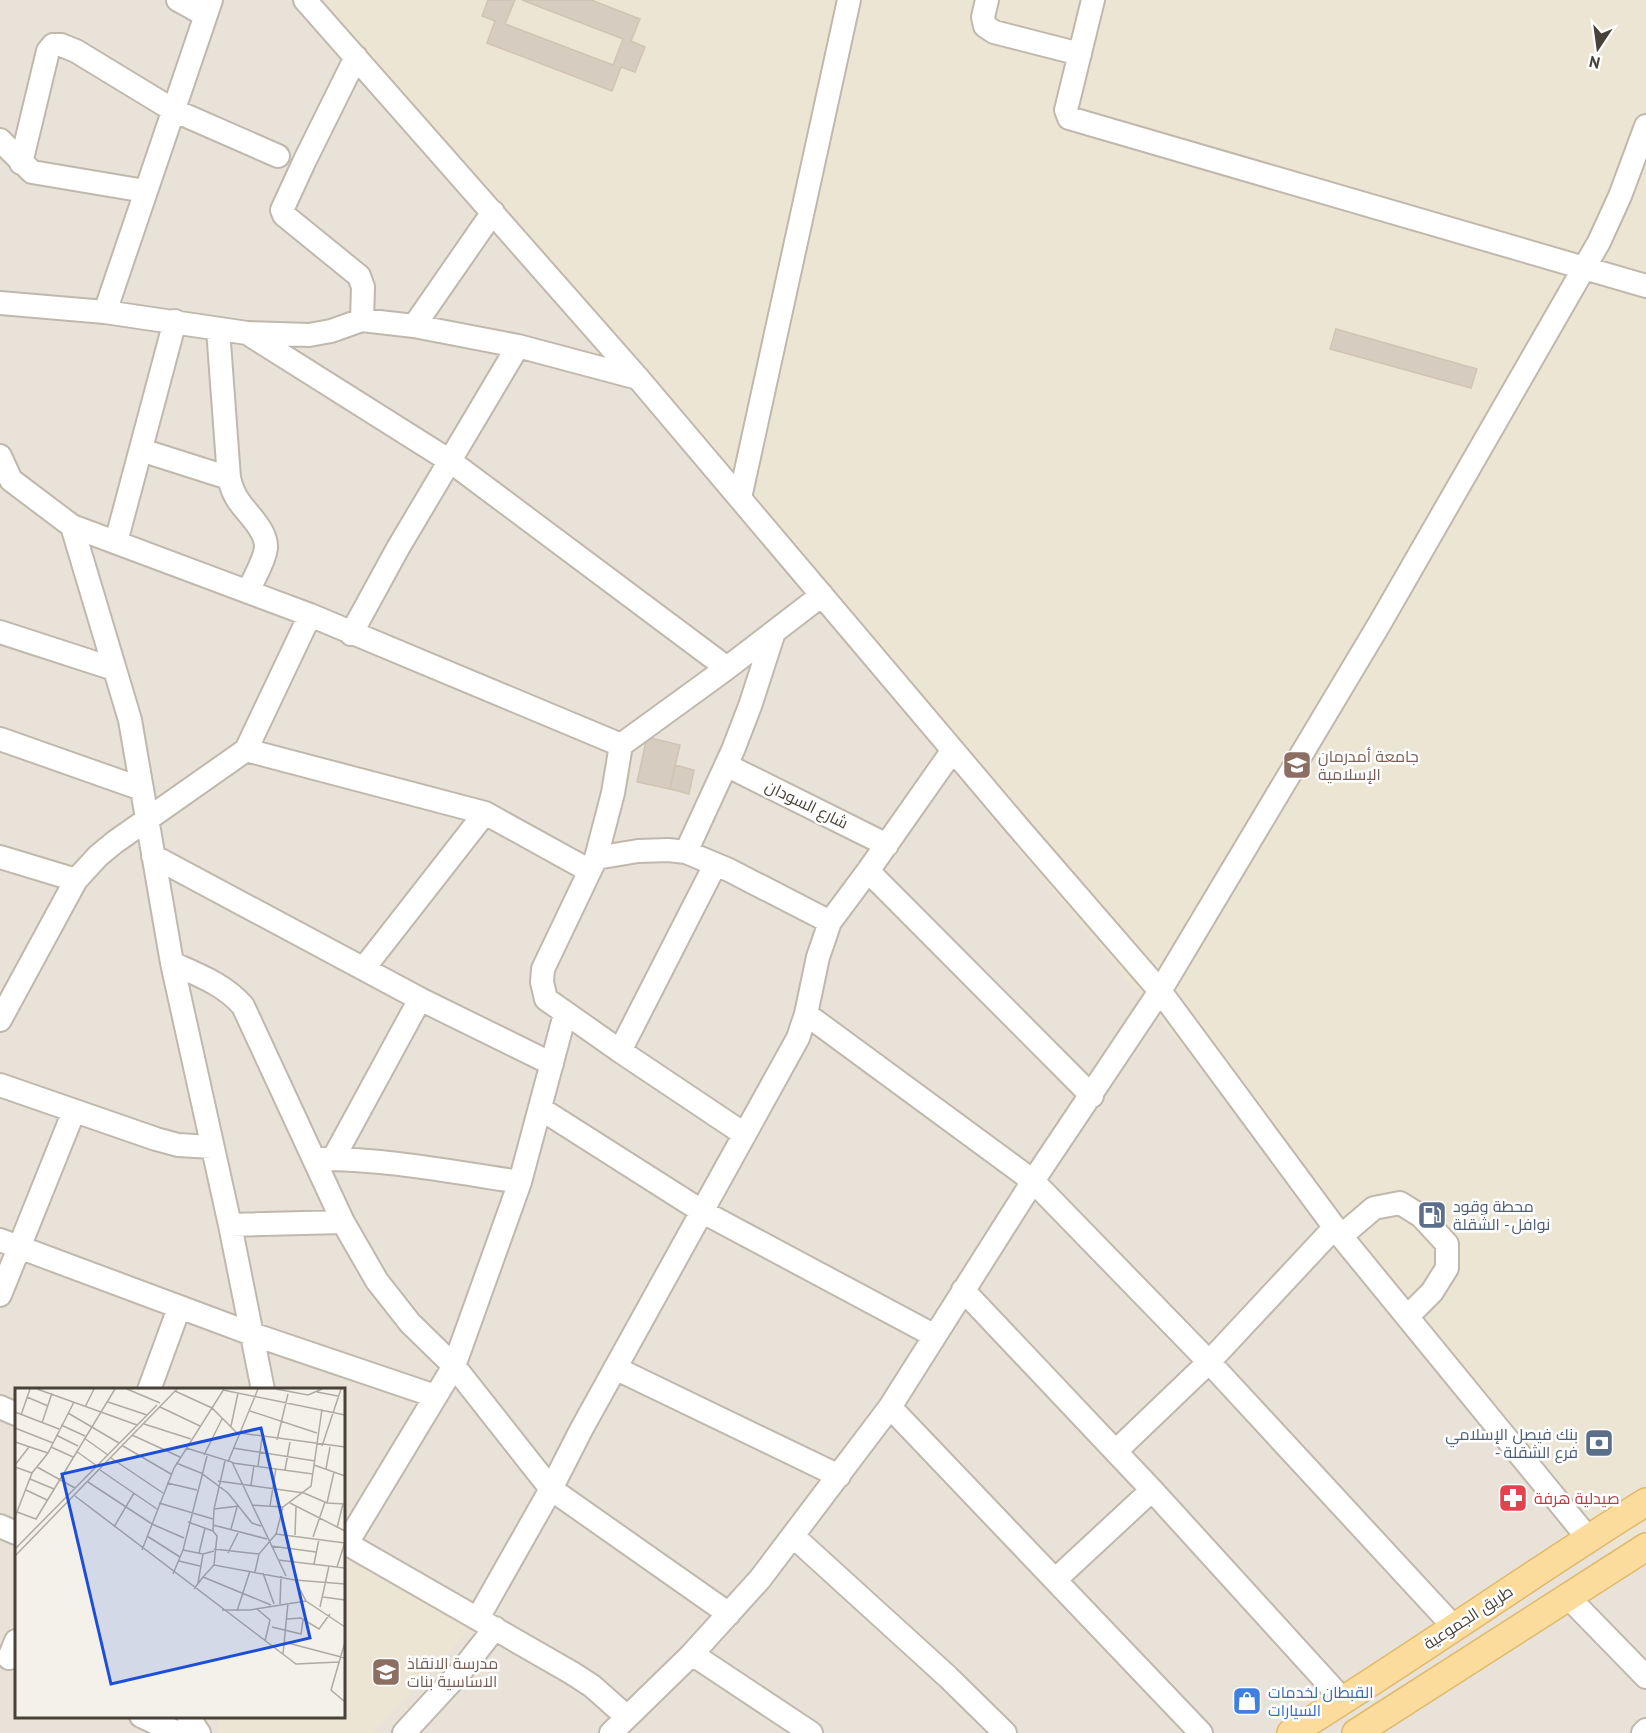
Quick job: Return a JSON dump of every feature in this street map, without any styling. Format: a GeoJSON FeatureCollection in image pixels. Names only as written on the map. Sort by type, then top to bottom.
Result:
{"type":"FeatureCollection","features":[{"type":"Feature","properties":{"kind":"main road","name":"طريق الجموعية"},"geometry":{"type":"LineString","coordinates":[[1291,1733],[1344,1701],[1588,1538],[1646,1502]]}},
{"type":"Feature","properties":{"kind":"main road"},"geometry":{"type":"LineString","coordinates":[[1356,1733],[1646,1547]]}},
{"type":"Feature","properties":{"kind":"street"},"geometry":{"type":"LineString","coordinates":[[105,312],[208,8],[178,0]]}},
{"type":"Feature","properties":{"kind":"street"},"geometry":{"type":"LineString","coordinates":[[305,0],[638,378],[1160,991],[1338,1232],[1588,1538]]}},
{"type":"Feature","properties":{"kind":"street"},"geometry":{"type":"LineString","coordinates":[[740,498],[849,0]]}},
{"type":"Feature","properties":{"kind":"street"},"geometry":{"type":"LineString","coordinates":[[987,0],[983,17],[985,26],[994,32],[1080,54]]}},
{"type":"Feature","properties":{"kind":"street"},"geometry":{"type":"LineString","coordinates":[[1094,0],[1066,110],[1069,118],[1646,286]]}},
{"type":"Feature","properties":{"kind":"street"},"geometry":{"type":"LineString","coordinates":[[21,163],[48,51],[53,45],[61,45],[76,51],[172,110],[278,156]]}},
{"type":"Feature","properties":{"kind":"street"},"geometry":{"type":"LineString","coordinates":[[356,57],[282,210],[284,215],[359,276],[363,287],[362,321]]}},
{"type":"Feature","properties":{"kind":"street"},"geometry":{"type":"LineString","coordinates":[[565,1014],[520,1182],[454,1366],[345,1543],[487,1623],[592,1686],[619,1725],[692,1654],[760,1580],[890,1407],[1033,1181],[1092,1096],[1160,991],[1380,623],[1599,242],[1616,205],[1646,126]]}},
{"type":"Feature","properties":{"kind":"street"},"geometry":{"type":"LineString","coordinates":[[0,140],[32,172],[145,191]]}},
{"type":"Feature","properties":{"kind":"street"},"geometry":{"type":"LineString","coordinates":[[414,326],[493,212]]}},
{"type":"Feature","properties":{"kind":"street"},"geometry":{"type":"LineString","coordinates":[[0,303],[105,312],[247,333],[309,335],[362,321],[414,326],[518,346],[638,378]]}},
{"type":"Feature","properties":{"kind":"street"},"geometry":{"type":"LineString","coordinates":[[116,542],[175,321]]}},
{"type":"Feature","properties":{"kind":"street"},"geometry":{"type":"LineString","coordinates":[[218,329],[229,478],[232,490],[265,539],[266,548],[248,592]]}},
{"type":"Feature","properties":{"kind":"street"},"geometry":{"type":"LineString","coordinates":[[247,333],[450,461],[728,668]]}},
{"type":"Feature","properties":{"kind":"street"},"geometry":{"type":"LineString","coordinates":[[351,634],[398,548],[518,346]]}},
{"type":"Feature","properties":{"kind":"street"},"geometry":{"type":"LineString","coordinates":[[141,450],[229,478]]}},
{"type":"Feature","properties":{"kind":"street"},"geometry":{"type":"LineString","coordinates":[[0,456],[6,479],[72,525],[310,615],[621,745]]}},
{"type":"Feature","properties":{"kind":"street"},"geometry":{"type":"LineString","coordinates":[[72,525],[130,720],[172,963],[230,1225],[263,1388]]}},
{"type":"Feature","properties":{"kind":"street"},"geometry":{"type":"LineString","coordinates":[[744,1134],[620,1052],[546,999],[542,982],[543,969],[593,865],[613,793],[621,745],[728,668],[822,594]]}},
{"type":"Feature","properties":{"kind":"street"},"geometry":{"type":"LineString","coordinates":[[0,1020],[76,880],[98,856],[246,750],[310,615]]}},
{"type":"Feature","properties":{"kind":"street"},"geometry":{"type":"LineString","coordinates":[[0,632],[114,669]]}},
{"type":"Feature","properties":{"kind":"street"},"geometry":{"type":"LineString","coordinates":[[686,852],[750,706],[774,632]]}},
{"type":"Feature","properties":{"kind":"street"},"geometry":{"type":"LineString","coordinates":[[0,739],[142,789]]}},
{"type":"Feature","properties":{"kind":"street"},"geometry":{"type":"LineString","coordinates":[[246,750],[485,813],[593,865],[638,851],[686,852],[830,922]]}},
{"type":"Feature","properties":{"kind":"street"},"geometry":{"type":"LineString","coordinates":[[404,1733],[462,1670],[581,1430],[798,1038],[806,1014],[818,957],[830,922],[953,750]]}},
{"type":"Feature","properties":{"kind":"street","name":"شارع السودان"},"geometry":{"type":"LineString","coordinates":[[726,765],[887,845]]}},
{"type":"Feature","properties":{"kind":"street"},"geometry":{"type":"LineString","coordinates":[[364,968],[485,813]]}},
{"type":"Feature","properties":{"kind":"street"},"geometry":{"type":"LineString","coordinates":[[153,856],[420,999],[552,1064]]}},
{"type":"Feature","properties":{"kind":"street"},"geometry":{"type":"LineString","coordinates":[[0,857],[76,880]]}},
{"type":"Feature","properties":{"kind":"street"},"geometry":{"type":"LineString","coordinates":[[620,1052],[715,865]]}},
{"type":"Feature","properties":{"kind":"street"},"geometry":{"type":"LineString","coordinates":[[868,871],[1092,1096]]}},
{"type":"Feature","properties":{"kind":"street"},"geometry":{"type":"LineString","coordinates":[[172,963],[218,984],[232,993],[243,1006],[324,1159],[343,1222],[384,1289],[410,1323],[454,1366],[551,1489],[729,1614]]}},
{"type":"Feature","properties":{"kind":"street"},"geometry":{"type":"LineString","coordinates":[[324,1159],[420,999]]}},
{"type":"Feature","properties":{"kind":"street"},"geometry":{"type":"LineString","coordinates":[[806,1014],[1033,1181],[1209,1362],[1454,1627]]}},
{"type":"Feature","properties":{"kind":"street"},"geometry":{"type":"LineString","coordinates":[[0,1085],[178,1145],[212,1147]]}},
{"type":"Feature","properties":{"kind":"street"},"geometry":{"type":"LineString","coordinates":[[541,1109],[703,1212],[935,1335]]}},
{"type":"Feature","properties":{"kind":"street"},"geometry":{"type":"LineString","coordinates":[[0,1295],[10,1244],[74,1111]]}},
{"type":"Feature","properties":{"kind":"street"},"geometry":{"type":"LineString","coordinates":[[324,1159],[419,1167],[520,1182]]}},
{"type":"Feature","properties":{"kind":"street"},"geometry":{"type":"LineString","coordinates":[[1116,1451],[1209,1362],[1338,1232],[1374,1208],[1400,1203],[1421,1216],[1447,1244],[1447,1268],[1432,1292],[1408,1316]]}},
{"type":"Feature","properties":{"kind":"street"},"geometry":{"type":"LineString","coordinates":[[230,1225],[343,1222]]}},
{"type":"Feature","properties":{"kind":"street"},"geometry":{"type":"LineString","coordinates":[[10,1244],[179,1308],[435,1396]]}},
{"type":"Feature","properties":{"kind":"street"},"geometry":{"type":"LineString","coordinates":[[963,1290],[1116,1451],[1344,1701]]}},
{"type":"Feature","properties":{"kind":"street"},"geometry":{"type":"LineString","coordinates":[[149,1388],[179,1308]]}},
{"type":"Feature","properties":{"kind":"street"},"geometry":{"type":"LineString","coordinates":[[615,1368],[839,1476]]}},
{"type":"Feature","properties":{"kind":"street"},"geometry":{"type":"LineString","coordinates":[[0,1407],[15,1414]]}},
{"type":"Feature","properties":{"kind":"street"},"geometry":{"type":"LineString","coordinates":[[890,1407],[1201,1733]]}},
{"type":"Feature","properties":{"kind":"street"},"geometry":{"type":"LineString","coordinates":[[1055,1580],[1152,1490]]}},
{"type":"Feature","properties":{"kind":"street"},"geometry":{"type":"LineString","coordinates":[[0,1526],[15,1533]]}},
{"type":"Feature","properties":{"kind":"street"},"geometry":{"type":"LineString","coordinates":[[793,1536],[948,1677],[1005,1733]]}},
{"type":"Feature","properties":{"kind":"street"},"geometry":{"type":"LineString","coordinates":[[1569,1598],[1646,1677]]}},
{"type":"Feature","properties":{"kind":"street"},"geometry":{"type":"LineString","coordinates":[[692,1654],[811,1733]]}},
{"type":"Feature","properties":{"kind":"street"},"geometry":{"type":"LineString","coordinates":[[149,1718],[187,1727]]}},
{"type":"Feature","properties":{"kind":"street"},"geometry":{"type":"LineString","coordinates":[[1643,1733],[1646,1730]]}},
{"type":"Feature","properties":{"kind":"shaded area"},"geometry":{"type":"Polygon","coordinates":[[[0,0],[350,0],[1646,1403],[1646,1733],[0,1733],[0,0]]]}},
{"type":"Feature","properties":{"kind":"shaded area","name":"جامعة أمدرمان الإسلامية"},"geometry":{"type":"Polygon","coordinates":[[[311,0],[1646,0],[1646,1530],[1606,1555],[311,0]]]}},
{"type":"Feature","properties":{"kind":"shaded area","name":"مدرسة الانقاذ الاساسية بنات"},"geometry":{"type":"Polygon","coordinates":[[[345,1558],[471,1628],[372,1733],[217,1733],[220,1718],[345,1718],[345,1558]]]}},
{"type":"Feature","properties":{"kind":"building"},"geometry":{"type":"Polygon","coordinates":[[[488,0],[515,0],[505,24],[613,65],[623,39],[522,0],[591,0],[640,19],[631,41],[645,47],[635,72],[621,67],[612,91],[487,43],[495,21],[482,16],[488,0]]]}},
{"type":"Feature","properties":{"kind":"building"},"geometry":{"type":"Polygon","coordinates":[[[1336,329],[1477,369],[1471,388],[1330,349],[1336,329]]]}},
{"type":"Feature","properties":{"kind":"building"},"geometry":{"type":"Polygon","coordinates":[[[647,737],[680,745],[670,789],[637,782],[647,737]]]}},
{"type":"Feature","properties":{"kind":"building"},"geometry":{"type":"Polygon","coordinates":[[[675,765],[694,770],[689,794],[670,789],[675,765]]]}},
{"type":"Feature","properties":{"kind":"place","name":"جامعة أمدرمان الإسلامية"},"geometry":{"type":"Point","coordinates":[1297,765]}},
{"type":"Feature","properties":{"kind":"place","name":"محطة وقود نوافل - الشقلة"},"geometry":{"type":"Point","coordinates":[1432,1215]}},
{"type":"Feature","properties":{"kind":"place","name":"بنك فيصل الإسلامي - فرع الشقلة"},"geometry":{"type":"Point","coordinates":[1599,1443]}},
{"type":"Feature","properties":{"kind":"place","name":"صيدلية هرفة"},"geometry":{"type":"Point","coordinates":[1513,1498]}},
{"type":"Feature","properties":{"kind":"place","name":"مدرسة الانقاذ الاساسية بنات"},"geometry":{"type":"Point","coordinates":[386,1672]}},
{"type":"Feature","properties":{"kind":"place","name":"القبطان لخدمات السيارات"},"geometry":{"type":"Point","coordinates":[1247,1701]}}]}
